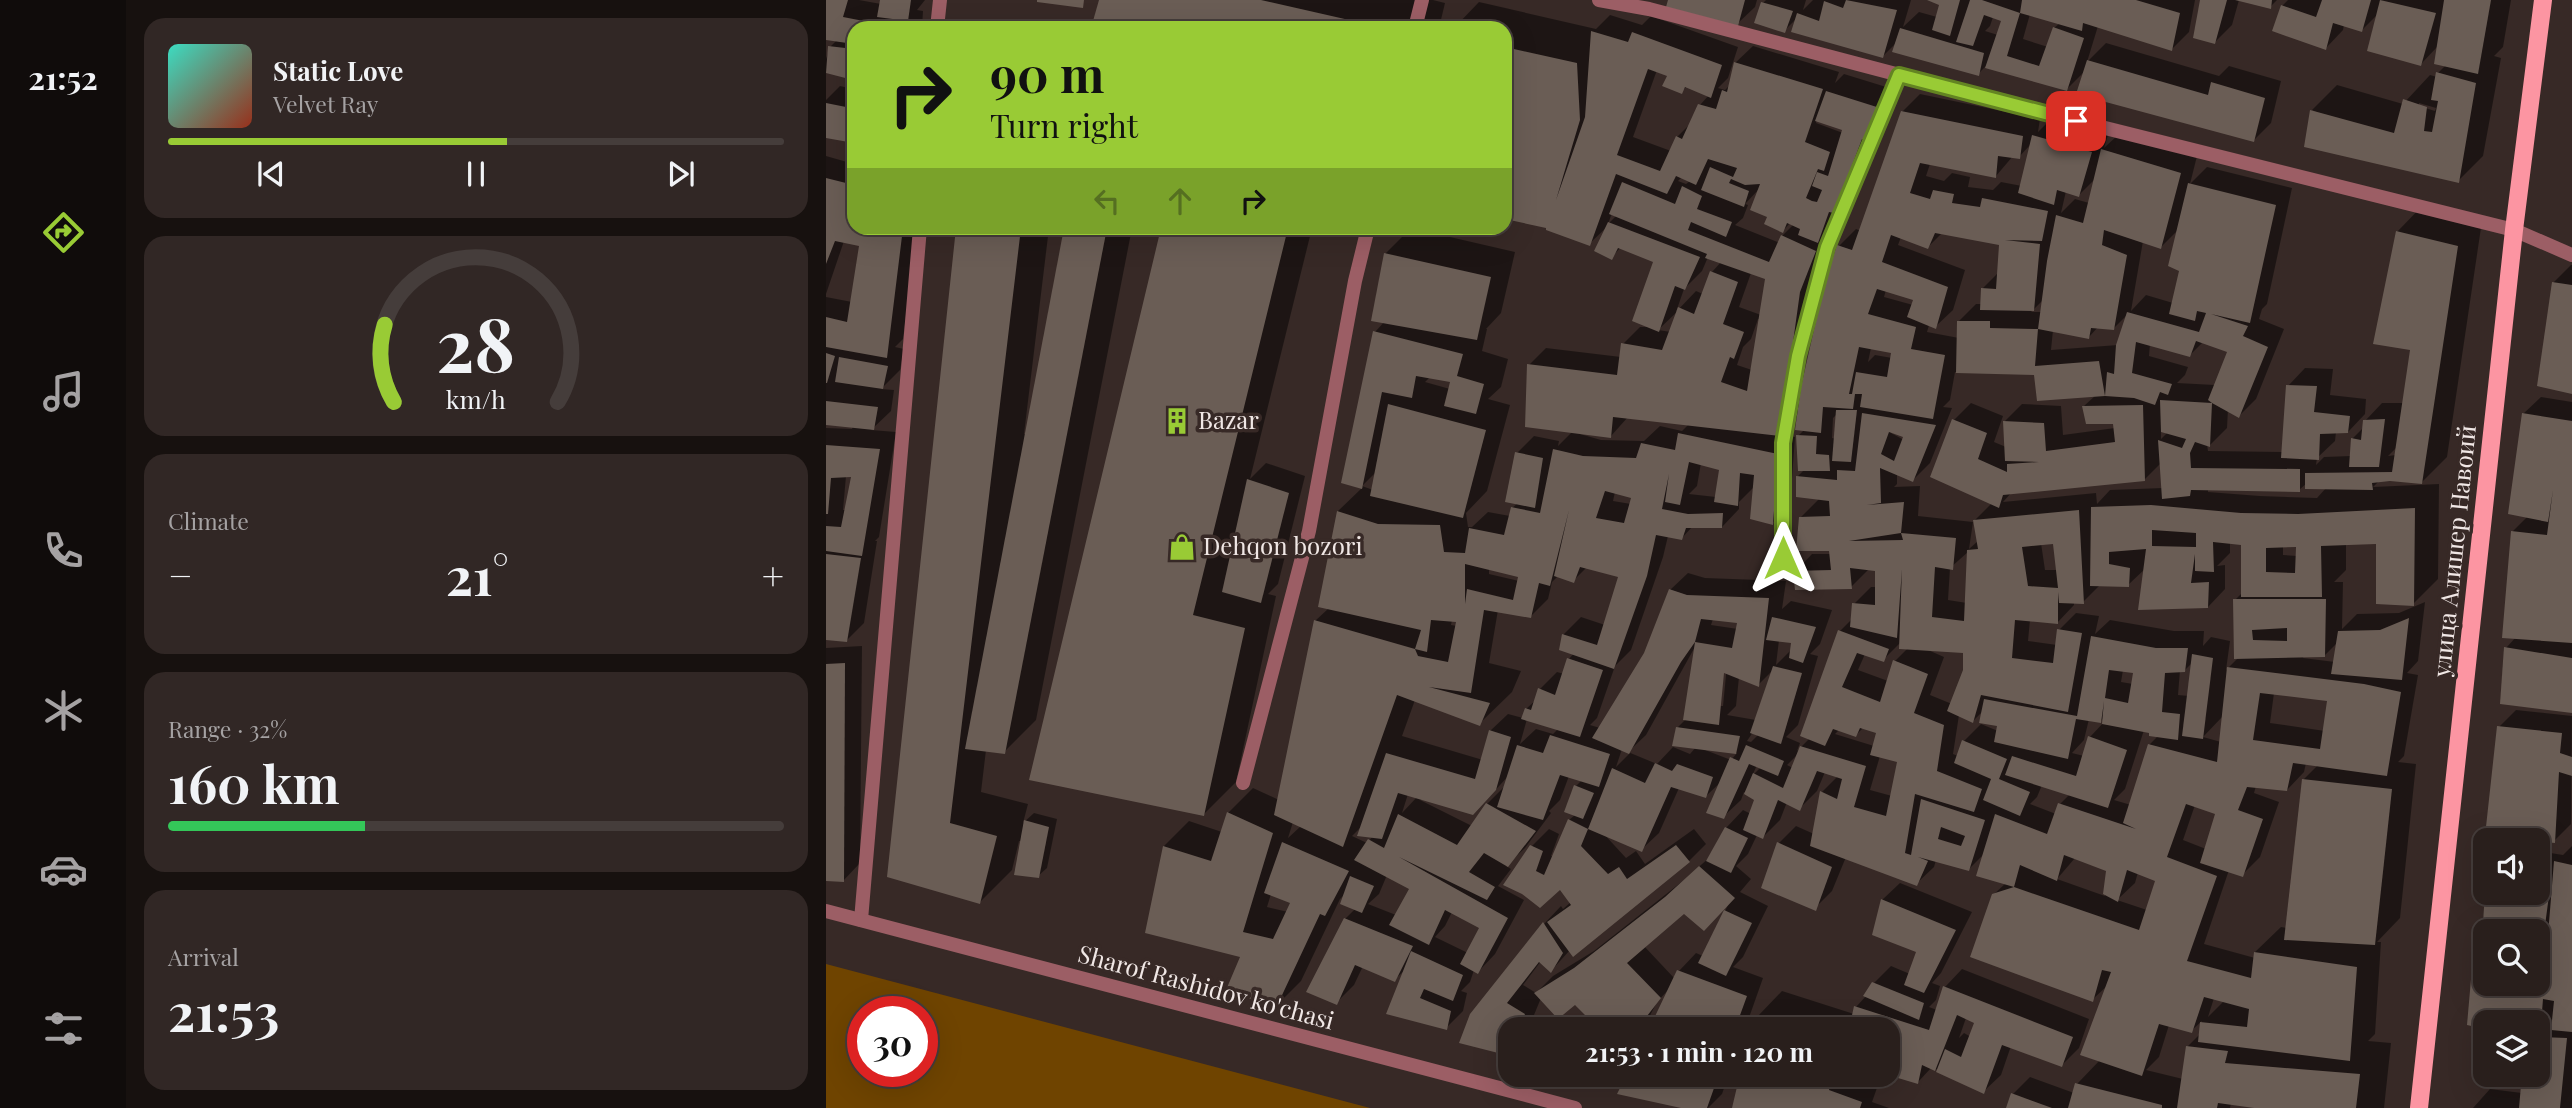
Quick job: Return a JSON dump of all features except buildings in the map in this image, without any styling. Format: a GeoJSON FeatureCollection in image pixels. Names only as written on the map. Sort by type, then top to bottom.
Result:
{"type":"FeatureCollection","features":[{"type":"Feature","properties":{"kind":"main road","name":"улица Алишер Навоий"},"geometry":{"type":"LineString","coordinates":[[2420,1108],[2514,230],[2543,0]]}},
{"type":"Feature","properties":{"kind":"street"},"geometry":{"type":"LineString","coordinates":[[938,21],[940,0]]}},
{"type":"Feature","properties":{"kind":"street"},"geometry":{"type":"LineString","coordinates":[[1417,21],[1422,0]]}},
{"type":"Feature","properties":{"kind":"street"},"geometry":{"type":"LineString","coordinates":[[1600,0],[1649,9],[2514,230],[2572,255]]}},
{"type":"Feature","properties":{"kind":"street"},"geometry":{"type":"LineString","coordinates":[[1783,558],[1783,443],[1798,356],[1827,247],[1899,75]]}},
{"type":"Feature","properties":{"kind":"street"},"geometry":{"type":"LineString","coordinates":[[861,920],[919,235]]}},
{"type":"Feature","properties":{"kind":"street"},"geometry":{"type":"LineString","coordinates":[[1243,783],[1309,530],[1355,281],[1366,235]]}},
{"type":"Feature","properties":{"kind":"street","name":"Sharof Rashidov ko'chasi"},"geometry":{"type":"LineString","coordinates":[[826,911],[1575,1108]]}},
{"type":"Feature","properties":{"kind":"shaded area"},"geometry":{"type":"Polygon","coordinates":[[[826,964],[1370,1108],[826,1108],[826,964]]]}},
{"type":"Feature","properties":{"kind":"place","name":"Bazar"},"geometry":{"type":"Point","coordinates":[1177,421]}},
{"type":"Feature","properties":{"kind":"place","name":"Dehqon bozori"},"geometry":{"type":"Point","coordinates":[1182,547]}},
{"type":"Feature","properties":{"kind":"route"},"geometry":{"type":"LineString","coordinates":[[1783,558],[1783,443],[1798,356],[1827,247],[1899,75],[2076,121]]}}]}
